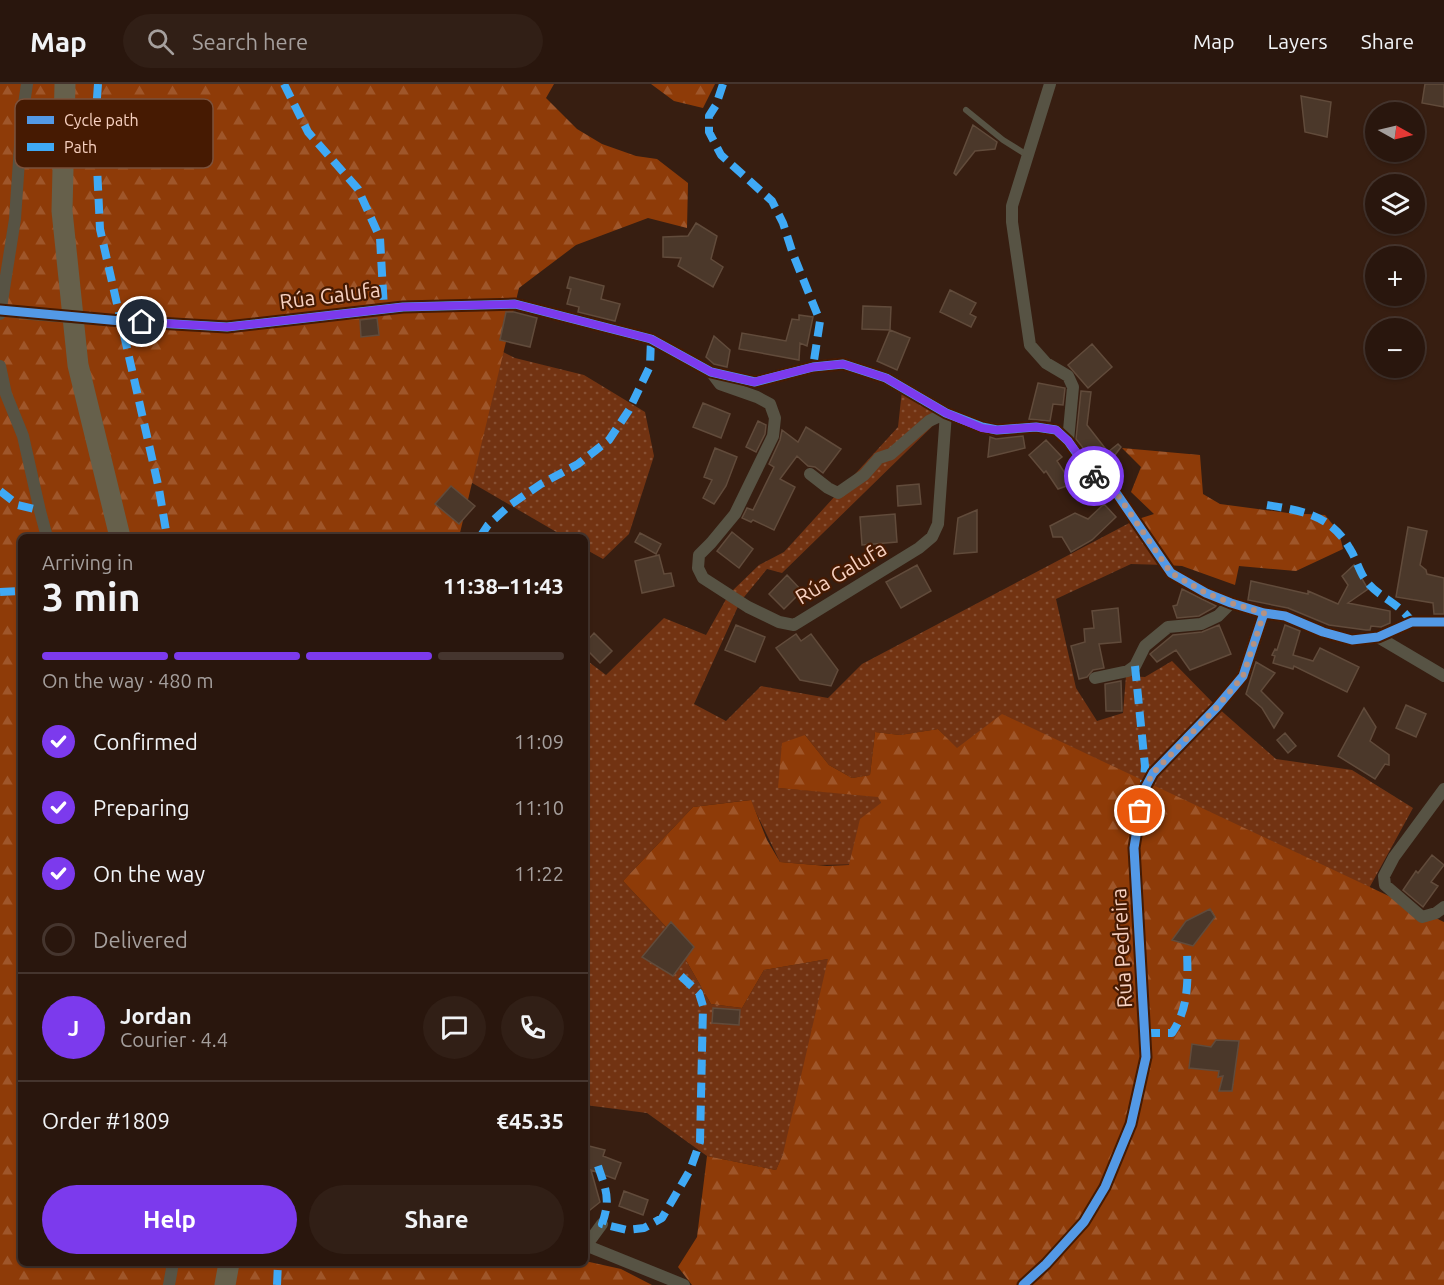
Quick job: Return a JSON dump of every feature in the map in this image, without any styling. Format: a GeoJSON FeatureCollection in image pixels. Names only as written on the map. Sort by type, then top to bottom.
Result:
{"type":"FeatureCollection","features":[{"type":"Feature","properties":{"kind":"highway"},"geometry":{"type":"LineString","coordinates":[[65,84],[65,99]]}},
{"type":"Feature","properties":{"kind":"highway"},"geometry":{"type":"LineString","coordinates":[[63,168],[62,211],[78,365],[119,534]]}},
{"type":"Feature","properties":{"kind":"highway"},"geometry":{"type":"LineString","coordinates":[[225,1285],[228,1266]]}},
{"type":"Feature","properties":{"kind":"street"},"geometry":{"type":"LineString","coordinates":[[25,99],[27,84]]}},
{"type":"Feature","properties":{"kind":"street"},"geometry":{"type":"LineString","coordinates":[[1050,84],[1012,206],[1012,222],[1030,345],[1046,363],[1068,376],[1073,387],[1068,441]]}},
{"type":"Feature","properties":{"kind":"street"},"geometry":{"type":"LineString","coordinates":[[0,314],[15,219],[18,168]]}},
{"type":"Feature","properties":{"kind":"street","name":"Rúa Galufa"},"geometry":{"type":"LineString","coordinates":[[0,310],[121,321],[227,327],[403,307],[515,304],[651,339],[711,372],[754,382],[813,367],[843,364],[886,378],[946,413],[982,428],[997,430],[1036,427],[1056,430],[1068,441],[1092,475],[1117,494],[1171,573],[1206,593],[1264,613],[1285,616],[1323,632],[1352,640],[1378,637],[1412,622],[1444,622]]}},
{"type":"Feature","properties":{"kind":"street"},"geometry":{"type":"LineString","coordinates":[[0,366],[6,394],[23,436],[46,534]]}},
{"type":"Feature","properties":{"kind":"street","name":"Rúa Galufa"},"geometry":{"type":"LineString","coordinates":[[711,372],[720,384],[770,404],[775,418],[773,436],[735,514],[699,555],[698,568],[703,578],[748,607],[779,622],[794,625],[919,548],[932,537],[938,524],[946,413]]}},
{"type":"Feature","properties":{"kind":"street"},"geometry":{"type":"LineString","coordinates":[[810,474],[838,493],[864,475],[879,458],[891,454],[929,421],[946,413]]}},
{"type":"Feature","properties":{"kind":"street"},"geometry":{"type":"LineString","coordinates":[[1095,678],[1128,671],[1135,666],[1145,645],[1168,627],[1201,624],[1218,616],[1231,603]]}},
{"type":"Feature","properties":{"kind":"street","name":"Rúa Pedreira"},"geometry":{"type":"LineString","coordinates":[[1023,1285],[1046,1264],[1084,1222],[1105,1187],[1131,1124],[1146,1057],[1134,848],[1143,792],[1153,773],[1217,707],[1243,676],[1264,613]]}},
{"type":"Feature","properties":{"kind":"street"},"geometry":{"type":"LineString","coordinates":[[1378,637],[1444,676]]}},
{"type":"Feature","properties":{"kind":"street"},"geometry":{"type":"LineString","coordinates":[[1444,789],[1394,857],[1384,876],[1385,885],[1422,917],[1436,913],[1444,907]]}},
{"type":"Feature","properties":{"kind":"street"},"geometry":{"type":"LineString","coordinates":[[588,1241],[602,1224]]}},
{"type":"Feature","properties":{"kind":"street"},"geometry":{"type":"LineString","coordinates":[[588,1246],[684,1285]]}},
{"type":"Feature","properties":{"kind":"street"},"geometry":{"type":"LineString","coordinates":[[169,1285],[172,1266]]}},
{"type":"Feature","properties":{"kind":"lane"},"geometry":{"type":"LineString","coordinates":[[966,110],[1003,140],[1028,155]]}},
{"type":"Feature","properties":{"kind":"shaded area"},"geometry":{"type":"Polygon","coordinates":[[[473,337],[515,358],[584,375],[645,412],[654,456],[629,534],[603,559],[588,551],[588,534],[560,534],[455,473],[473,337]]]}},
{"type":"Feature","properties":{"kind":"shaded area"},"geometry":{"type":"Polygon","coordinates":[[[903,381],[946,413],[782,573],[767,569],[740,602],[694,704],[726,721],[761,686],[828,698],[862,664],[1135,520],[1165,565],[1131,564],[1056,599],[1076,688],[1097,721],[1123,713],[1126,676],[1145,677],[1172,661],[1217,707],[1276,759],[1352,770],[1413,808],[1367,892],[966,758],[938,729],[900,735],[875,732],[870,775],[852,778],[829,765],[805,735],[778,788],[878,796],[892,828],[881,864],[816,865],[780,862],[750,800],[693,807],[623,881],[668,929],[711,1004],[742,1008],[764,970],[857,954],[801,1113],[776,1170],[707,1156],[647,1113],[588,1105],[588,661],[606,675],[664,618],[706,635],[729,594],[759,565],[784,552],[898,427],[903,381]]]}},
{"type":"Feature","properties":{"kind":"green space"},"geometry":{"type":"Polygon","coordinates":[[[0,84],[554,84],[546,98],[577,129],[602,144],[636,156],[657,159],[688,183],[687,228],[648,218],[576,245],[519,288],[460,534],[18,534],[18,1266],[588,1266],[588,1262],[621,1269],[652,1285],[0,1285],[0,84]]]}},
{"type":"Feature","properties":{"kind":"green space"},"geometry":{"type":"Polygon","coordinates":[[[651,84],[715,84],[703,108],[674,101],[651,84]]]}},
{"type":"Feature","properties":{"kind":"green space"},"geometry":{"type":"Polygon","coordinates":[[[1122,448],[1200,455],[1203,494],[1220,504],[1288,513],[1325,515],[1339,532],[1343,549],[1296,571],[1239,566],[1235,585],[1182,566],[1165,565],[1135,520],[1154,514],[1131,492],[1141,467],[1122,448]]]}},
{"type":"Feature","properties":{"kind":"green space"},"geometry":{"type":"Polygon","coordinates":[[[1002,714],[1444,922],[1444,1285],[692,1285],[678,1267],[697,1237],[707,1156],[776,1170],[783,1154],[828,959],[764,970],[742,1008],[711,1004],[668,929],[623,881],[693,807],[751,800],[767,840],[780,862],[827,866],[849,865],[860,819],[881,803],[878,797],[778,788],[782,743],[805,735],[829,765],[852,778],[870,775],[875,732],[900,735],[938,729],[957,748],[1002,714]]]}},
{"type":"Feature","properties":{"kind":"building"},"geometry":{"type":"Polygon","coordinates":[[[1425,84],[1444,84],[1444,107],[1422,102],[1425,84]]]}},
{"type":"Feature","properties":{"kind":"building"},"geometry":{"type":"Polygon","coordinates":[[[1301,96],[1331,102],[1327,137],[1305,132],[1301,96]]]}},
{"type":"Feature","properties":{"kind":"building"},"geometry":{"type":"Polygon","coordinates":[[[973,125],[997,142],[995,149],[975,151],[956,175],[954,173],[973,125]]]}},
{"type":"Feature","properties":{"kind":"building"},"geometry":{"type":"Polygon","coordinates":[[[696,223],[717,236],[711,259],[723,267],[713,287],[678,266],[681,258],[663,257],[663,237],[688,236],[696,223]]]}},
{"type":"Feature","properties":{"kind":"building"},"geometry":{"type":"Polygon","coordinates":[[[570,277],[604,286],[601,299],[620,304],[615,321],[578,312],[579,307],[567,304],[571,289],[567,288],[570,277]]]}},
{"type":"Feature","properties":{"kind":"building"},"geometry":{"type":"Polygon","coordinates":[[[950,290],[976,303],[970,314],[976,317],[971,327],[940,312],[950,290]]]}},
{"type":"Feature","properties":{"kind":"building"},"geometry":{"type":"Polygon","coordinates":[[[863,306],[891,307],[890,330],[862,329],[863,306]]]}},
{"type":"Feature","properties":{"kind":"building"},"geometry":{"type":"Polygon","coordinates":[[[506,312],[537,318],[530,347],[500,340],[506,312]]]}},
{"type":"Feature","properties":{"kind":"building"},"geometry":{"type":"Polygon","coordinates":[[[799,315],[813,317],[807,346],[800,343],[799,360],[739,349],[742,333],[786,341],[792,319],[799,320],[799,315]]]}},
{"type":"Feature","properties":{"kind":"building"},"geometry":{"type":"Polygon","coordinates":[[[377,318],[379,335],[361,337],[360,320],[377,318]]]}},
{"type":"Feature","properties":{"kind":"building"},"geometry":{"type":"Polygon","coordinates":[[[890,330],[910,338],[897,370],[877,361],[890,330]]]}},
{"type":"Feature","properties":{"kind":"building"},"geometry":{"type":"Polygon","coordinates":[[[714,336],[730,350],[727,367],[714,364],[706,357],[714,336]]]}},
{"type":"Feature","properties":{"kind":"building"},"geometry":{"type":"Polygon","coordinates":[[[1092,344],[1112,367],[1088,388],[1068,365],[1092,344]]]}},
{"type":"Feature","properties":{"kind":"building"},"geometry":{"type":"Polygon","coordinates":[[[1038,383],[1065,388],[1063,405],[1053,404],[1050,421],[1029,419],[1038,383]]]}},
{"type":"Feature","properties":{"kind":"building"},"geometry":{"type":"Polygon","coordinates":[[[1081,391],[1091,392],[1087,425],[1108,452],[1118,444],[1121,447],[1102,472],[1076,439],[1081,391]]]}},
{"type":"Feature","properties":{"kind":"building"},"geometry":{"type":"Polygon","coordinates":[[[703,403],[730,414],[721,438],[693,427],[703,403]]]}},
{"type":"Feature","properties":{"kind":"building"},"geometry":{"type":"Polygon","coordinates":[[[758,421],[766,425],[765,434],[756,452],[746,447],[758,421]]]}},
{"type":"Feature","properties":{"kind":"building"},"geometry":{"type":"Polygon","coordinates":[[[806,427],[841,449],[823,473],[815,467],[808,466],[797,456],[780,479],[795,487],[774,530],[753,520],[751,522],[742,518],[747,508],[753,510],[774,467],[769,464],[782,430],[798,442],[806,427]]]}},
{"type":"Feature","properties":{"kind":"building"},"geometry":{"type":"Polygon","coordinates":[[[1023,436],[1025,448],[988,457],[990,437],[996,439],[1023,436]]]}},
{"type":"Feature","properties":{"kind":"building"},"geometry":{"type":"Polygon","coordinates":[[[1046,440],[1062,457],[1057,461],[1072,484],[1058,489],[1046,471],[1044,473],[1029,455],[1046,440]]]}},
{"type":"Feature","properties":{"kind":"building"},"geometry":{"type":"Polygon","coordinates":[[[715,448],[737,457],[726,486],[714,504],[703,498],[712,480],[704,477],[715,448]]]}},
{"type":"Feature","properties":{"kind":"building"},"geometry":{"type":"Polygon","coordinates":[[[919,484],[921,504],[898,506],[897,486],[919,484]]]}},
{"type":"Feature","properties":{"kind":"building"},"geometry":{"type":"Polygon","coordinates":[[[451,486],[475,506],[459,524],[435,504],[451,486]]]}},
{"type":"Feature","properties":{"kind":"building"},"geometry":{"type":"Polygon","coordinates":[[[1104,504],[1116,517],[1092,540],[1071,552],[1062,537],[1053,537],[1050,526],[1075,513],[1088,519],[1104,504]]]}},
{"type":"Feature","properties":{"kind":"building"},"geometry":{"type":"Polygon","coordinates":[[[977,510],[977,552],[954,554],[958,518],[977,510]]]}},
{"type":"Feature","properties":{"kind":"building"},"geometry":{"type":"Polygon","coordinates":[[[895,514],[897,542],[862,545],[860,517],[895,514]]]}},
{"type":"Feature","properties":{"kind":"building"},"geometry":{"type":"Polygon","coordinates":[[[1408,527],[1427,531],[1420,565],[1427,574],[1444,578],[1444,614],[1434,614],[1433,603],[1396,597],[1408,527]]]}},
{"type":"Feature","properties":{"kind":"building"},"geometry":{"type":"Polygon","coordinates":[[[732,532],[753,549],[739,568],[717,551],[732,532]]]}},
{"type":"Feature","properties":{"kind":"building"},"geometry":{"type":"Polygon","coordinates":[[[640,533],[661,544],[656,554],[635,542],[640,533]]]}},
{"type":"Feature","properties":{"kind":"building"},"geometry":{"type":"Polygon","coordinates":[[[659,555],[664,574],[671,573],[674,586],[642,593],[635,561],[659,555]]]}},
{"type":"Feature","properties":{"kind":"building"},"geometry":{"type":"Polygon","coordinates":[[[917,565],[931,591],[901,608],[886,582],[917,565]]]}},
{"type":"Feature","properties":{"kind":"building"},"geometry":{"type":"Polygon","coordinates":[[[1354,565],[1368,589],[1348,603],[1390,611],[1390,623],[1381,627],[1371,626],[1370,630],[1329,625],[1288,608],[1248,600],[1251,581],[1308,594],[1308,591],[1338,604],[1348,585],[1342,576],[1354,565]]]}},
{"type":"Feature","properties":{"kind":"building"},"geometry":{"type":"Polygon","coordinates":[[[787,575],[802,591],[784,609],[769,594],[787,575]]]}},
{"type":"Feature","properties":{"kind":"building"},"geometry":{"type":"Polygon","coordinates":[[[1182,589],[1216,606],[1199,616],[1177,618],[1173,606],[1177,605],[1182,589]]]}},
{"type":"Feature","properties":{"kind":"building"},"geometry":{"type":"Polygon","coordinates":[[[1118,608],[1121,642],[1099,644],[1104,668],[1093,670],[1087,677],[1079,679],[1071,646],[1085,642],[1084,629],[1094,628],[1092,611],[1118,608]]]}},
{"type":"Feature","properties":{"kind":"building"},"geometry":{"type":"Polygon","coordinates":[[[736,625],[765,637],[755,662],[725,650],[736,625]]]}},
{"type":"Feature","properties":{"kind":"building"},"geometry":{"type":"Polygon","coordinates":[[[1219,625],[1231,654],[1190,670],[1176,650],[1157,662],[1150,654],[1173,635],[1202,632],[1219,625]]]}},
{"type":"Feature","properties":{"kind":"building"},"geometry":{"type":"Polygon","coordinates":[[[1285,625],[1300,631],[1293,655],[1313,661],[1320,648],[1359,667],[1347,692],[1294,666],[1293,669],[1273,663],[1275,656],[1272,655],[1275,649],[1277,650],[1285,625]]]}},
{"type":"Feature","properties":{"kind":"building"},"geometry":{"type":"Polygon","coordinates":[[[594,633],[612,651],[600,663],[588,651],[588,640],[594,633]]]}},
{"type":"Feature","properties":{"kind":"building"},"geometry":{"type":"Polygon","coordinates":[[[796,634],[801,641],[811,634],[838,670],[831,686],[800,680],[776,648],[796,634]]]}},
{"type":"Feature","properties":{"kind":"building"},"geometry":{"type":"Polygon","coordinates":[[[1256,662],[1275,673],[1261,691],[1283,713],[1274,728],[1262,708],[1246,694],[1256,662]]]}},
{"type":"Feature","properties":{"kind":"building"},"geometry":{"type":"Polygon","coordinates":[[[1121,681],[1122,711],[1106,711],[1105,684],[1121,681]]]}},
{"type":"Feature","properties":{"kind":"building"},"geometry":{"type":"Polygon","coordinates":[[[1406,705],[1426,714],[1416,737],[1396,728],[1406,705]]]}},
{"type":"Feature","properties":{"kind":"building"},"geometry":{"type":"Polygon","coordinates":[[[1364,708],[1376,727],[1370,741],[1389,755],[1389,765],[1385,764],[1375,779],[1338,756],[1364,708]]]}},
{"type":"Feature","properties":{"kind":"building"},"geometry":{"type":"Polygon","coordinates":[[[1285,733],[1296,746],[1288,753],[1277,740],[1285,733]]]}},
{"type":"Feature","properties":{"kind":"building"},"geometry":{"type":"Polygon","coordinates":[[[1432,855],[1444,865],[1431,882],[1438,886],[1423,907],[1403,890],[1416,871],[1418,873],[1432,855]]]}},
{"type":"Feature","properties":{"kind":"building"},"geometry":{"type":"Polygon","coordinates":[[[1210,909],[1215,917],[1193,946],[1172,940],[1186,921],[1210,909]]]}},
{"type":"Feature","properties":{"kind":"building"},"geometry":{"type":"Polygon","coordinates":[[[671,922],[694,947],[673,976],[642,957],[671,922]]]}},
{"type":"Feature","properties":{"kind":"building"},"geometry":{"type":"Polygon","coordinates":[[[713,1008],[740,1010],[739,1025],[712,1023],[713,1008]]]}},
{"type":"Feature","properties":{"kind":"building"},"geometry":{"type":"Polygon","coordinates":[[[1216,1040],[1239,1041],[1232,1091],[1219,1091],[1223,1076],[1218,1077],[1219,1071],[1189,1068],[1192,1044],[1211,1047],[1216,1040]]]}},
{"type":"Feature","properties":{"kind":"building"},"geometry":{"type":"Polygon","coordinates":[[[588,1146],[605,1150],[603,1156],[621,1163],[615,1179],[591,1170],[600,1202],[588,1212],[588,1146]]]}},
{"type":"Feature","properties":{"kind":"building"},"geometry":{"type":"Polygon","coordinates":[[[624,1191],[648,1200],[643,1215],[619,1206],[624,1191]]]}},
{"type":"Feature","properties":{"kind":"marked path"},"geometry":{"type":"LineString","coordinates":[[97,99],[98,84]]}},
{"type":"Feature","properties":{"kind":"marked path"},"geometry":{"type":"LineString","coordinates":[[284,84],[308,132],[358,189],[380,238],[384,309]]}},
{"type":"Feature","properties":{"kind":"marked path"},"geometry":{"type":"LineString","coordinates":[[723,84],[716,105],[709,116],[709,132],[721,155],[772,201],[783,223],[820,321],[813,367]]}},
{"type":"Feature","properties":{"kind":"marked path"},"geometry":{"type":"LineString","coordinates":[[97,168],[100,229],[159,489],[166,534]]}},
{"type":"Feature","properties":{"kind":"marked path"},"geometry":{"type":"LineString","coordinates":[[482,534],[488,525],[510,505],[541,484],[578,464],[609,440],[629,410],[650,366],[651,339]]}},
{"type":"Feature","properties":{"kind":"marked path"},"geometry":{"type":"LineString","coordinates":[[0,491],[18,505],[39,510]]}},
{"type":"Feature","properties":{"kind":"marked path"},"geometry":{"type":"LineString","coordinates":[[1267,505],[1304,513],[1325,522],[1334,529],[1350,549],[1367,582],[1407,615],[1412,622]]}},
{"type":"Feature","properties":{"kind":"marked path"},"geometry":{"type":"LineString","coordinates":[[0,592],[18,591]]}},
{"type":"Feature","properties":{"kind":"marked path"},"geometry":{"type":"LineString","coordinates":[[1135,666],[1145,766],[1144,782]]}},
{"type":"Feature","properties":{"kind":"marked path"},"geometry":{"type":"LineString","coordinates":[[1145,1033],[1172,1033],[1178,1023],[1186,994],[1187,952]]}},
{"type":"Feature","properties":{"kind":"marked path"},"geometry":{"type":"LineString","coordinates":[[598,1166],[607,1201],[602,1224],[627,1230],[644,1228],[662,1218],[690,1170],[700,1142],[703,1006],[699,993],[681,976]]}},
{"type":"Feature","properties":{"kind":"marked path"},"geometry":{"type":"LineString","coordinates":[[277,1285],[278,1266]]}},
{"type":"Feature","properties":{"kind":"cycle path"},"geometry":{"type":"LineString","coordinates":[[0,310],[121,321],[227,327],[403,307],[515,304],[651,339],[711,372],[755,382],[813,367],[843,364],[886,378],[946,413],[982,427],[997,430],[1036,427],[1056,430],[1068,441],[1092,475],[1117,494],[1171,573],[1206,593],[1264,613],[1285,616],[1323,632],[1352,640],[1378,637],[1412,622],[1444,622]]}},
{"type":"Feature","properties":{"kind":"cycle path"},"geometry":{"type":"LineString","coordinates":[[1023,1285],[1046,1264],[1084,1222],[1105,1187],[1131,1124],[1146,1057],[1134,848],[1143,792],[1153,773],[1217,707],[1243,676],[1264,613]]}},
{"type":"Feature","properties":{"kind":"way so far"},"geometry":{"type":"LineString","coordinates":[[1094,476],[1117,494],[1171,573],[1206,593],[1264,613],[1243,676],[1217,707],[1153,773],[1143,792],[1140,811]]}},
{"type":"Feature","properties":{"kind":"route"},"geometry":{"type":"LineString","coordinates":[[142,322],[227,327],[403,307],[515,304],[651,339],[711,372],[754,382],[813,367],[843,364],[886,378],[946,413],[982,428],[997,430],[1036,427],[1056,430],[1068,441],[1094,476]]}}]}
